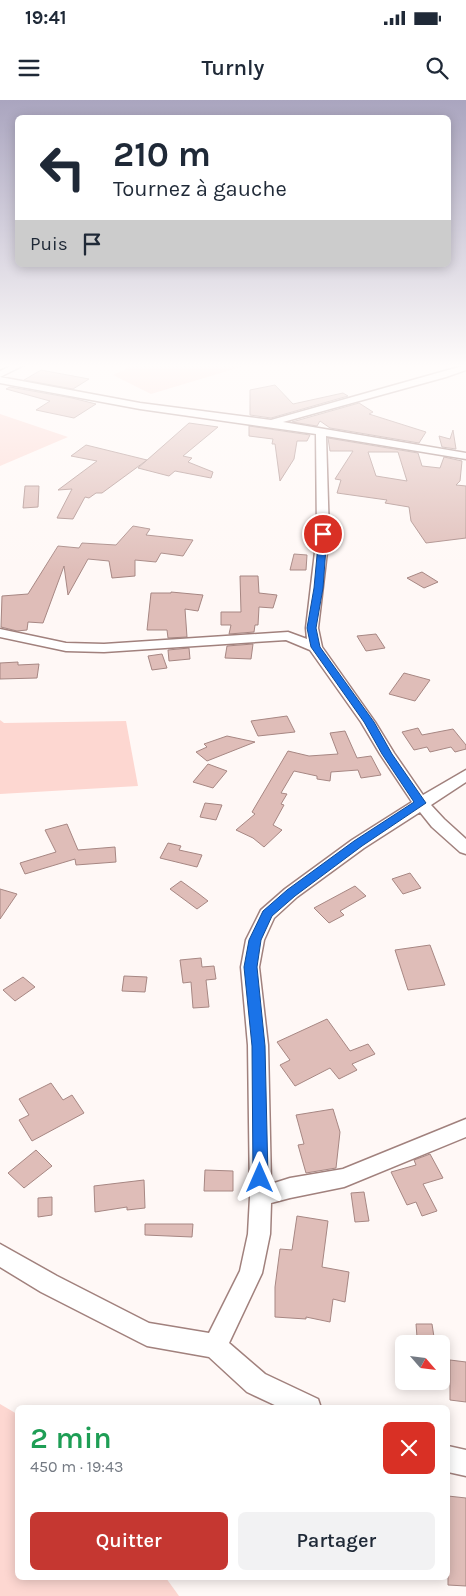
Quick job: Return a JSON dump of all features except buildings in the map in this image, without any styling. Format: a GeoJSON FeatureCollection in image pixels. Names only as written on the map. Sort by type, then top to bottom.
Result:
{"type":"FeatureCollection","features":[{"type":"Feature","properties":{"kind":"street"},"geometry":{"type":"LineString","coordinates":[[321,435],[323,534],[312,636],[315,647],[368,722],[420,803],[438,823],[466,848]]}},
{"type":"Feature","properties":{"kind":"street"},"geometry":{"type":"LineString","coordinates":[[343,435],[466,456]]}},
{"type":"Feature","properties":{"kind":"street"},"geometry":{"type":"LineString","coordinates":[[0,633],[66,647],[104,648],[288,636],[313,623]]}},
{"type":"Feature","properties":{"kind":"street"},"geometry":{"type":"LineString","coordinates":[[288,636],[315,647]]}},
{"type":"Feature","properties":{"kind":"street"},"geometry":{"type":"LineString","coordinates":[[215,1346],[251,1273],[258,1234],[261,1197],[258,1046],[250,967],[255,940],[267,914],[291,893],[358,844],[466,775]]}},
{"type":"Feature","properties":{"kind":"street"},"geometry":{"type":"LineString","coordinates":[[261,1197],[290,1188],[344,1178],[466,1128]]}},
{"type":"Feature","properties":{"kind":"street"},"geometry":{"type":"LineString","coordinates":[[0,1255],[50,1284],[147,1334],[215,1346],[256,1383],[303,1405]]}},
{"type":"Feature","properties":{"kind":"street"},"geometry":{"type":"LineString","coordinates":[[450,1459],[466,1463]]}},
{"type":"Feature","properties":{"kind":"shaded area"},"geometry":{"type":"Polygon","coordinates":[[[0,435],[62,435],[68,437],[0,466],[0,435]]]}},
{"type":"Feature","properties":{"kind":"shaded area"},"geometry":{"type":"Polygon","coordinates":[[[0,720],[4,723],[126,721],[138,786],[0,794],[0,720]]]}},
{"type":"Feature","properties":{"kind":"shaded area"},"geometry":{"type":"Polygon","coordinates":[[[0,1404],[15,1413],[15,1580],[167,1580],[179,1596],[0,1596],[0,1404]]]}},
{"type":"Feature","properties":{"kind":"route"},"geometry":{"type":"LineString","coordinates":[[260,1178],[258,1046],[250,967],[255,940],[267,914],[291,893],[358,844],[420,803],[368,722],[315,647],[312,628],[323,534]]}}]}
